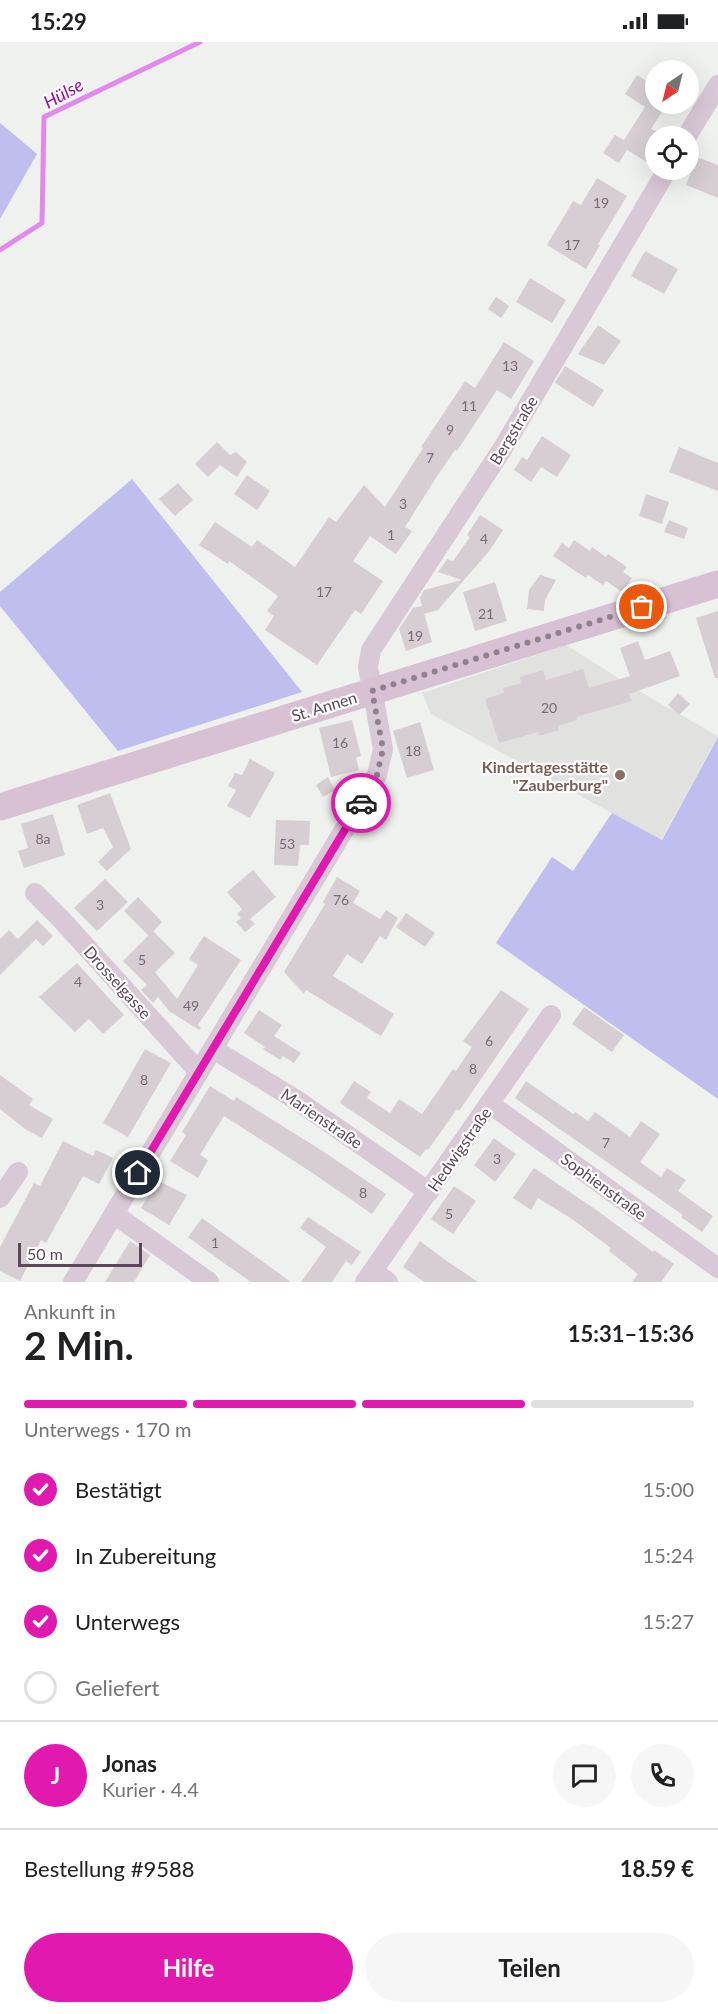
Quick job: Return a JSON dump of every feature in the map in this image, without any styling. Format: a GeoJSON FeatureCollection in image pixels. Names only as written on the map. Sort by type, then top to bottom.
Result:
{"type":"FeatureCollection","features":[{"type":"Feature","properties":{"kind":"main road","name":"St. Annen"},"geometry":{"type":"LineString","coordinates":[[0,807],[718,584]]}},
{"type":"Feature","properties":{"kind":"street"},"geometry":{"type":"LineString","coordinates":[[693,126],[718,86]]}},
{"type":"Feature","properties":{"kind":"street","name":"Bergstraße"},"geometry":{"type":"LineString","coordinates":[[73,1282],[377,775],[383,749],[368,668],[371,650],[503,448],[661,180]]}},
{"type":"Feature","properties":{"kind":"street","name":"Drosselgasse"},"geometry":{"type":"LineString","coordinates":[[35,893],[199,1072]]}},
{"type":"Feature","properties":{"kind":"street","name":"Hedwigstraße"},"geometry":{"type":"LineString","coordinates":[[375,1278],[429,1192],[551,1015]]}},
{"type":"Feature","properties":{"kind":"street","name":"Marienstraße"},"geometry":{"type":"LineString","coordinates":[[213,1049],[298,1101],[429,1192]]}},
{"type":"Feature","properties":{"kind":"street","name":"Sophienstraße"},"geometry":{"type":"LineString","coordinates":[[490,1104],[718,1268]]}},
{"type":"Feature","properties":{"kind":"street"},"geometry":{"type":"LineString","coordinates":[[0,1198],[18,1172]]}},
{"type":"Feature","properties":{"kind":"street"},"geometry":{"type":"LineString","coordinates":[[114,1214],[208,1282]]}},
{"type":"Feature","properties":{"kind":"shaded area"},"geometry":{"type":"Polygon","coordinates":[[[0,123],[37,154],[0,219],[0,123]]]}},
{"type":"Feature","properties":{"kind":"shaded area"},"geometry":{"type":"Polygon","coordinates":[[[132,479],[302,692],[118,751],[0,606],[0,592],[132,479]]]}},
{"type":"Feature","properties":{"kind":"shaded area","name":"Kindertagesstätte \"Zauberburg\""},"geometry":{"type":"Polygon","coordinates":[[[566,645],[644,694],[718,736],[661,840],[431,714],[422,693],[566,645]]]}},
{"type":"Feature","properties":{"kind":"shaded area"},"geometry":{"type":"Polygon","coordinates":[[[718,737],[718,1099],[496,943],[552,857],[573,871],[612,813],[662,840],[718,737]]]}},
{"type":"Feature","properties":{"kind":"building"},"geometry":{"type":"Polygon","coordinates":[[[637,75],[645,80],[645,107],[625,94],[637,75]]]}},
{"type":"Feature","properties":{"kind":"building"},"geometry":{"type":"Polygon","coordinates":[[[645,107],[645,114],[661,114],[653,126],[645,126],[645,161],[627,150],[619,163],[603,153],[615,135],[624,140],[645,107]]]}},
{"type":"Feature","properties":{"kind":"building"},"geometry":{"type":"Polygon","coordinates":[[[699,158],[718,165],[718,198],[686,185],[688,180],[699,180],[699,158]]]}},
{"type":"Feature","properties":{"kind":"building"},"geometry":{"type":"Polygon","coordinates":[[[597,178],[627,196],[586,269],[547,245],[573,201],[581,205],[597,178]]]}},
{"type":"Feature","properties":{"kind":"building"},"geometry":{"type":"Polygon","coordinates":[[[645,251],[678,269],[664,294],[631,276],[645,251]]]}},
{"type":"Feature","properties":{"kind":"building"},"geometry":{"type":"Polygon","coordinates":[[[530,278],[566,300],[552,323],[516,302],[530,278]]]}},
{"type":"Feature","properties":{"kind":"building"},"geometry":{"type":"Polygon","coordinates":[[[496,297],[509,306],[501,318],[488,309],[496,297]]]}},
{"type":"Feature","properties":{"kind":"building"},"geometry":{"type":"Polygon","coordinates":[[[598,325],[621,341],[604,365],[578,354],[598,325]]]}},
{"type":"Feature","properties":{"kind":"building"},"geometry":{"type":"Polygon","coordinates":[[[504,342],[534,361],[511,399],[497,390],[405,527],[412,531],[396,554],[370,536],[353,561],[383,581],[361,614],[355,610],[317,665],[265,630],[274,616],[267,611],[278,596],[229,561],[228,564],[199,545],[215,522],[252,547],[257,540],[295,567],[329,517],[336,522],[364,485],[385,507],[465,381],[475,388],[504,342]]]}},
{"type":"Feature","properties":{"kind":"building"},"geometry":{"type":"Polygon","coordinates":[[[565,366],[604,390],[593,407],[555,383],[565,366]]]}},
{"type":"Feature","properties":{"kind":"building"},"geometry":{"type":"Polygon","coordinates":[[[542,436],[571,455],[557,477],[541,467],[531,482],[514,470],[522,457],[527,460],[542,436]]]}},
{"type":"Feature","properties":{"kind":"building"},"geometry":{"type":"Polygon","coordinates":[[[217,442],[230,455],[236,452],[247,462],[237,477],[220,465],[208,477],[195,464],[217,442]]]}},
{"type":"Feature","properties":{"kind":"building"},"geometry":{"type":"Polygon","coordinates":[[[679,447],[718,463],[718,491],[669,472],[679,447]]]}},
{"type":"Feature","properties":{"kind":"building"},"geometry":{"type":"Polygon","coordinates":[[[247,475],[270,491],[257,510],[234,494],[247,475]]]}},
{"type":"Feature","properties":{"kind":"building"},"geometry":{"type":"Polygon","coordinates":[[[178,483],[193,500],[175,516],[159,499],[178,483]]]}},
{"type":"Feature","properties":{"kind":"building"},"geometry":{"type":"Polygon","coordinates":[[[646,494],[669,502],[662,524],[639,516],[646,494]]]}},
{"type":"Feature","properties":{"kind":"building"},"geometry":{"type":"Polygon","coordinates":[[[480,515],[503,530],[490,550],[438,610],[424,614],[420,598],[424,590],[462,580],[438,572],[447,559],[453,561],[470,537],[467,535],[480,515]]]}},
{"type":"Feature","properties":{"kind":"building"},"geometry":{"type":"Polygon","coordinates":[[[669,520],[688,528],[684,539],[664,532],[669,520]]]}},
{"type":"Feature","properties":{"kind":"building"},"geometry":{"type":"Polygon","coordinates":[[[574,540],[590,551],[592,547],[606,557],[608,554],[627,567],[623,572],[632,578],[622,592],[606,581],[603,585],[588,575],[586,578],[553,556],[562,543],[569,548],[574,540]]]}},
{"type":"Feature","properties":{"kind":"building"},"geometry":{"type":"Polygon","coordinates":[[[540,575],[556,580],[545,600],[544,611],[527,609],[529,590],[540,575]]]}},
{"type":"Feature","properties":{"kind":"building"},"geometry":{"type":"Polygon","coordinates":[[[495,582],[507,621],[475,631],[463,592],[495,582]]]}},
{"type":"Feature","properties":{"kind":"building"},"geometry":{"type":"Polygon","coordinates":[[[422,606],[432,642],[406,651],[399,629],[413,608],[422,606]]]}},
{"type":"Feature","properties":{"kind":"building"},"geometry":{"type":"Polygon","coordinates":[[[718,611],[718,678],[715,678],[696,618],[718,611]]]}},
{"type":"Feature","properties":{"kind":"building"},"geometry":{"type":"Polygon","coordinates":[[[638,641],[645,660],[670,651],[680,676],[629,694],[632,701],[576,717],[577,720],[558,726],[559,730],[539,736],[538,732],[499,743],[485,699],[504,693],[503,688],[521,683],[520,677],[543,670],[546,680],[583,669],[589,688],[630,676],[620,648],[638,641]]]}},
{"type":"Feature","properties":{"kind":"building"},"geometry":{"type":"Polygon","coordinates":[[[678,693],[690,704],[679,715],[668,705],[678,693]]]}},
{"type":"Feature","properties":{"kind":"building"},"geometry":{"type":"Polygon","coordinates":[[[352,720],[361,756],[356,758],[359,770],[331,777],[319,728],[352,720]]]}},
{"type":"Feature","properties":{"kind":"building"},"geometry":{"type":"Polygon","coordinates":[[[420,722],[434,770],[407,778],[393,731],[420,722]]]}},
{"type":"Feature","properties":{"kind":"building"},"geometry":{"type":"Polygon","coordinates":[[[250,759],[275,773],[250,818],[227,806],[236,790],[228,786],[235,773],[242,775],[250,759]]]}},
{"type":"Feature","properties":{"kind":"building"},"geometry":{"type":"Polygon","coordinates":[[[328,777],[335,790],[323,797],[316,785],[328,777]]]}},
{"type":"Feature","properties":{"kind":"building"},"geometry":{"type":"Polygon","coordinates":[[[110,793],[131,849],[107,871],[98,862],[113,847],[103,828],[87,834],[77,805],[110,793]]]}},
{"type":"Feature","properties":{"kind":"building"},"geometry":{"type":"Polygon","coordinates":[[[53,814],[65,855],[24,868],[18,851],[28,848],[21,824],[53,814]]]}},
{"type":"Feature","properties":{"kind":"building"},"geometry":{"type":"Polygon","coordinates":[[[276,820],[310,821],[309,845],[300,845],[298,866],[274,865],[276,820]]]}},
{"type":"Feature","properties":{"kind":"building"},"geometry":{"type":"Polygon","coordinates":[[[253,870],[276,897],[250,919],[255,924],[245,932],[236,922],[241,918],[237,914],[242,909],[227,892],[253,870]]]}},
{"type":"Feature","properties":{"kind":"building"},"geometry":{"type":"Polygon","coordinates":[[[337,877],[360,891],[353,903],[380,919],[386,910],[398,918],[386,940],[380,936],[362,964],[347,954],[333,976],[394,1014],[381,1036],[306,990],[304,994],[284,972],[325,904],[323,902],[337,877]]]}},
{"type":"Feature","properties":{"kind":"building"},"geometry":{"type":"Polygon","coordinates":[[[105,879],[128,902],[97,931],[74,908],[105,879]]]}},
{"type":"Feature","properties":{"kind":"building"},"geometry":{"type":"Polygon","coordinates":[[[138,897],[162,922],[149,936],[124,911],[138,897]]]}},
{"type":"Feature","properties":{"kind":"building"},"geometry":{"type":"Polygon","coordinates":[[[406,913],[435,933],[425,947],[396,927],[406,913]]]}},
{"type":"Feature","properties":{"kind":"building"},"geometry":{"type":"Polygon","coordinates":[[[37,920],[53,936],[43,946],[36,939],[0,975],[0,939],[9,930],[18,939],[37,920]]]}},
{"type":"Feature","properties":{"kind":"building"},"geometry":{"type":"Polygon","coordinates":[[[153,931],[175,953],[155,972],[177,999],[198,965],[189,959],[204,936],[241,960],[198,1025],[201,1028],[199,1030],[169,1011],[158,997],[153,1003],[141,990],[147,985],[123,961],[153,931]]]}},
{"type":"Feature","properties":{"kind":"building"},"geometry":{"type":"Polygon","coordinates":[[[77,963],[124,1015],[103,1034],[89,1019],[75,1032],[39,997],[77,963]]]}},
{"type":"Feature","properties":{"kind":"building"},"geometry":{"type":"Polygon","coordinates":[[[501,990],[529,1009],[459,1111],[457,1109],[428,1150],[426,1149],[420,1157],[340,1103],[354,1081],[371,1092],[367,1098],[390,1113],[399,1099],[422,1114],[453,1069],[456,1071],[472,1047],[463,1041],[501,990]]]}},
{"type":"Feature","properties":{"kind":"building"},"geometry":{"type":"Polygon","coordinates":[[[584,1007],[624,1035],[612,1052],[572,1024],[584,1007]]]}},
{"type":"Feature","properties":{"kind":"building"},"geometry":{"type":"Polygon","coordinates":[[[259,1010],[282,1025],[274,1036],[301,1053],[294,1063],[283,1056],[280,1060],[244,1033],[259,1010]]]}},
{"type":"Feature","properties":{"kind":"building"},"geometry":{"type":"Polygon","coordinates":[[[145,1049],[171,1063],[128,1137],[103,1123],[145,1049]]]}},
{"type":"Feature","properties":{"kind":"building"},"geometry":{"type":"Polygon","coordinates":[[[0,1075],[33,1099],[29,1105],[53,1119],[42,1138],[25,1129],[0,1109],[0,1075]]]}},
{"type":"Feature","properties":{"kind":"building"},"geometry":{"type":"Polygon","coordinates":[[[526,1081],[573,1114],[575,1112],[588,1121],[595,1112],[630,1137],[641,1121],[660,1134],[640,1162],[661,1177],[667,1168],[686,1180],[678,1191],[713,1216],[702,1232],[681,1217],[683,1215],[515,1098],[526,1081]]]}},
{"type":"Feature","properties":{"kind":"building"},"geometry":{"type":"Polygon","coordinates":[[[210,1086],[234,1101],[236,1097],[386,1194],[372,1214],[224,1116],[200,1155],[208,1160],[198,1178],[170,1161],[186,1135],[182,1132],[210,1086]]]}},
{"type":"Feature","properties":{"kind":"building"},"geometry":{"type":"Polygon","coordinates":[[[494,1138],[516,1154],[495,1182],[474,1165],[494,1138]]]}},
{"type":"Feature","properties":{"kind":"building"},"geometry":{"type":"Polygon","coordinates":[[[63,1141],[93,1156],[96,1150],[113,1158],[99,1184],[83,1176],[46,1243],[41,1240],[20,1281],[0,1271],[0,1247],[34,1183],[40,1186],[63,1141]]]}},
{"type":"Feature","properties":{"kind":"building"},"geometry":{"type":"Polygon","coordinates":[[[534,1168],[653,1252],[654,1250],[674,1264],[661,1282],[632,1282],[638,1274],[609,1251],[611,1248],[572,1219],[538,1198],[531,1210],[513,1198],[534,1168]]]}},
{"type":"Feature","properties":{"kind":"building"},"geometry":{"type":"Polygon","coordinates":[[[158,1181],[187,1195],[169,1225],[141,1208],[158,1181]]]}},
{"type":"Feature","properties":{"kind":"building"},"geometry":{"type":"Polygon","coordinates":[[[454,1186],[476,1201],[453,1234],[431,1219],[454,1186]]]}},
{"type":"Feature","properties":{"kind":"building"},"geometry":{"type":"Polygon","coordinates":[[[308,1217],[361,1252],[352,1265],[346,1261],[332,1282],[301,1282],[326,1247],[300,1228],[308,1217]]]}},
{"type":"Feature","properties":{"kind":"building"},"geometry":{"type":"Polygon","coordinates":[[[202,1218],[291,1282],[251,1282],[228,1266],[188,1237],[202,1218]]]}},
{"type":"Feature","properties":{"kind":"building"},"geometry":{"type":"Polygon","coordinates":[[[130,1241],[150,1255],[134,1282],[105,1282],[130,1241]]]}},
{"type":"Feature","properties":{"kind":"building"},"geometry":{"type":"Polygon","coordinates":[[[420,1241],[478,1282],[424,1282],[403,1267],[420,1241]]]}},
{"type":"Feature","properties":{"kind":"waterway","name":"Hülse"},"geometry":{"type":"LineString","coordinates":[[0,250],[42,223],[44,117],[200,42]]}},
{"type":"Feature","properties":{"kind":"way so far"},"geometry":{"type":"LineString","coordinates":[[361,803],[377,775],[383,749],[372,691],[642,607]]}},
{"type":"Feature","properties":{"kind":"place","name":"Kindertagesstätte \"Zauberburg\""},"geometry":{"type":"Point","coordinates":[620,775]}},
{"type":"Feature","properties":{"kind":"route"},"geometry":{"type":"LineString","coordinates":[[138,1173],[361,803]]}}]}
